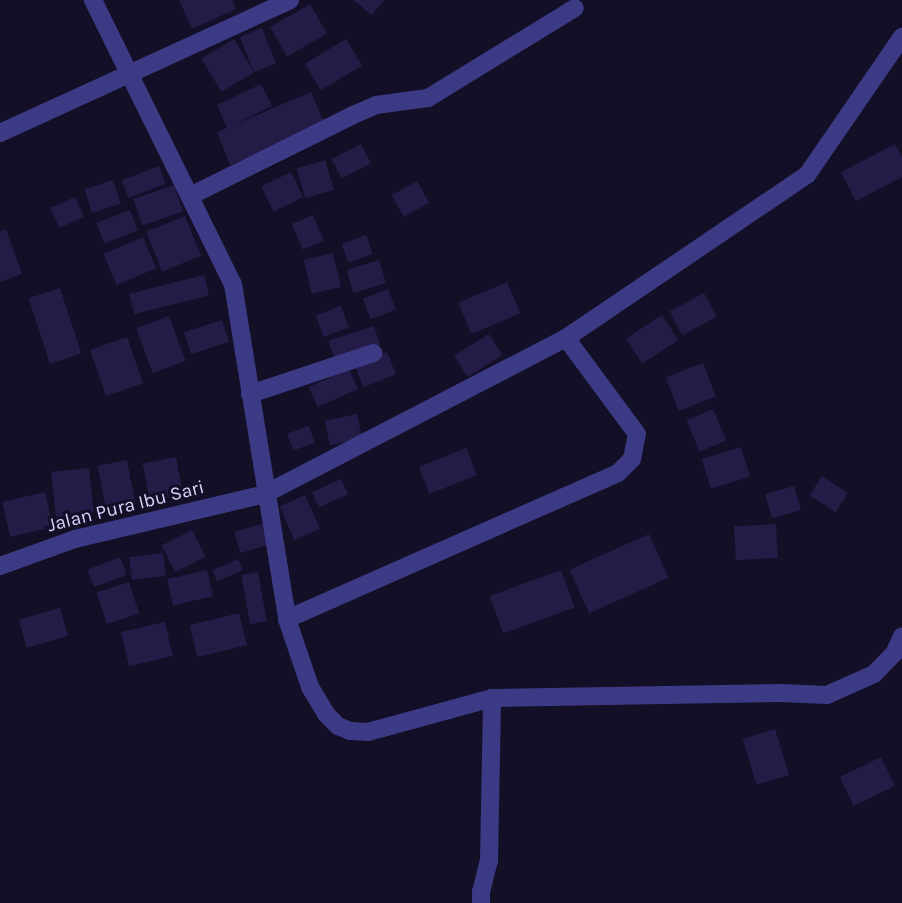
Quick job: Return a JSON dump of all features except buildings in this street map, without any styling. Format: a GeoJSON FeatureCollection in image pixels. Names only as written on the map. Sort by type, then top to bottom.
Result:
{"type":"FeatureCollection","features":[{"type":"Feature","properties":{"kind":"street"},"geometry":{"type":"LineString","coordinates":[[93,0],[233,284],[287,619],[310,687],[338,726],[350,731],[368,732],[492,698],[781,693],[827,695],[874,674],[895,652],[902,636]]}},
{"type":"Feature","properties":{"kind":"street"},"geometry":{"type":"LineString","coordinates":[[0,132],[290,0]]}},
{"type":"Feature","properties":{"kind":"street"},"geometry":{"type":"LineString","coordinates":[[190,195],[376,105],[428,98],[575,8]]}},
{"type":"Feature","properties":{"kind":"street","name":"Jalan Pura Ibu Sari"},"geometry":{"type":"LineString","coordinates":[[0,566],[75,539],[265,494],[566,338],[807,175],[902,37]]}},
{"type":"Feature","properties":{"kind":"street"},"geometry":{"type":"LineString","coordinates":[[287,619],[618,473],[632,459],[636,434],[566,338]]}},
{"type":"Feature","properties":{"kind":"street"},"geometry":{"type":"LineString","coordinates":[[250,394],[373,353]]}},
{"type":"Feature","properties":{"kind":"street"},"geometry":{"type":"LineString","coordinates":[[478,899],[489,860],[492,698]]}}]}
